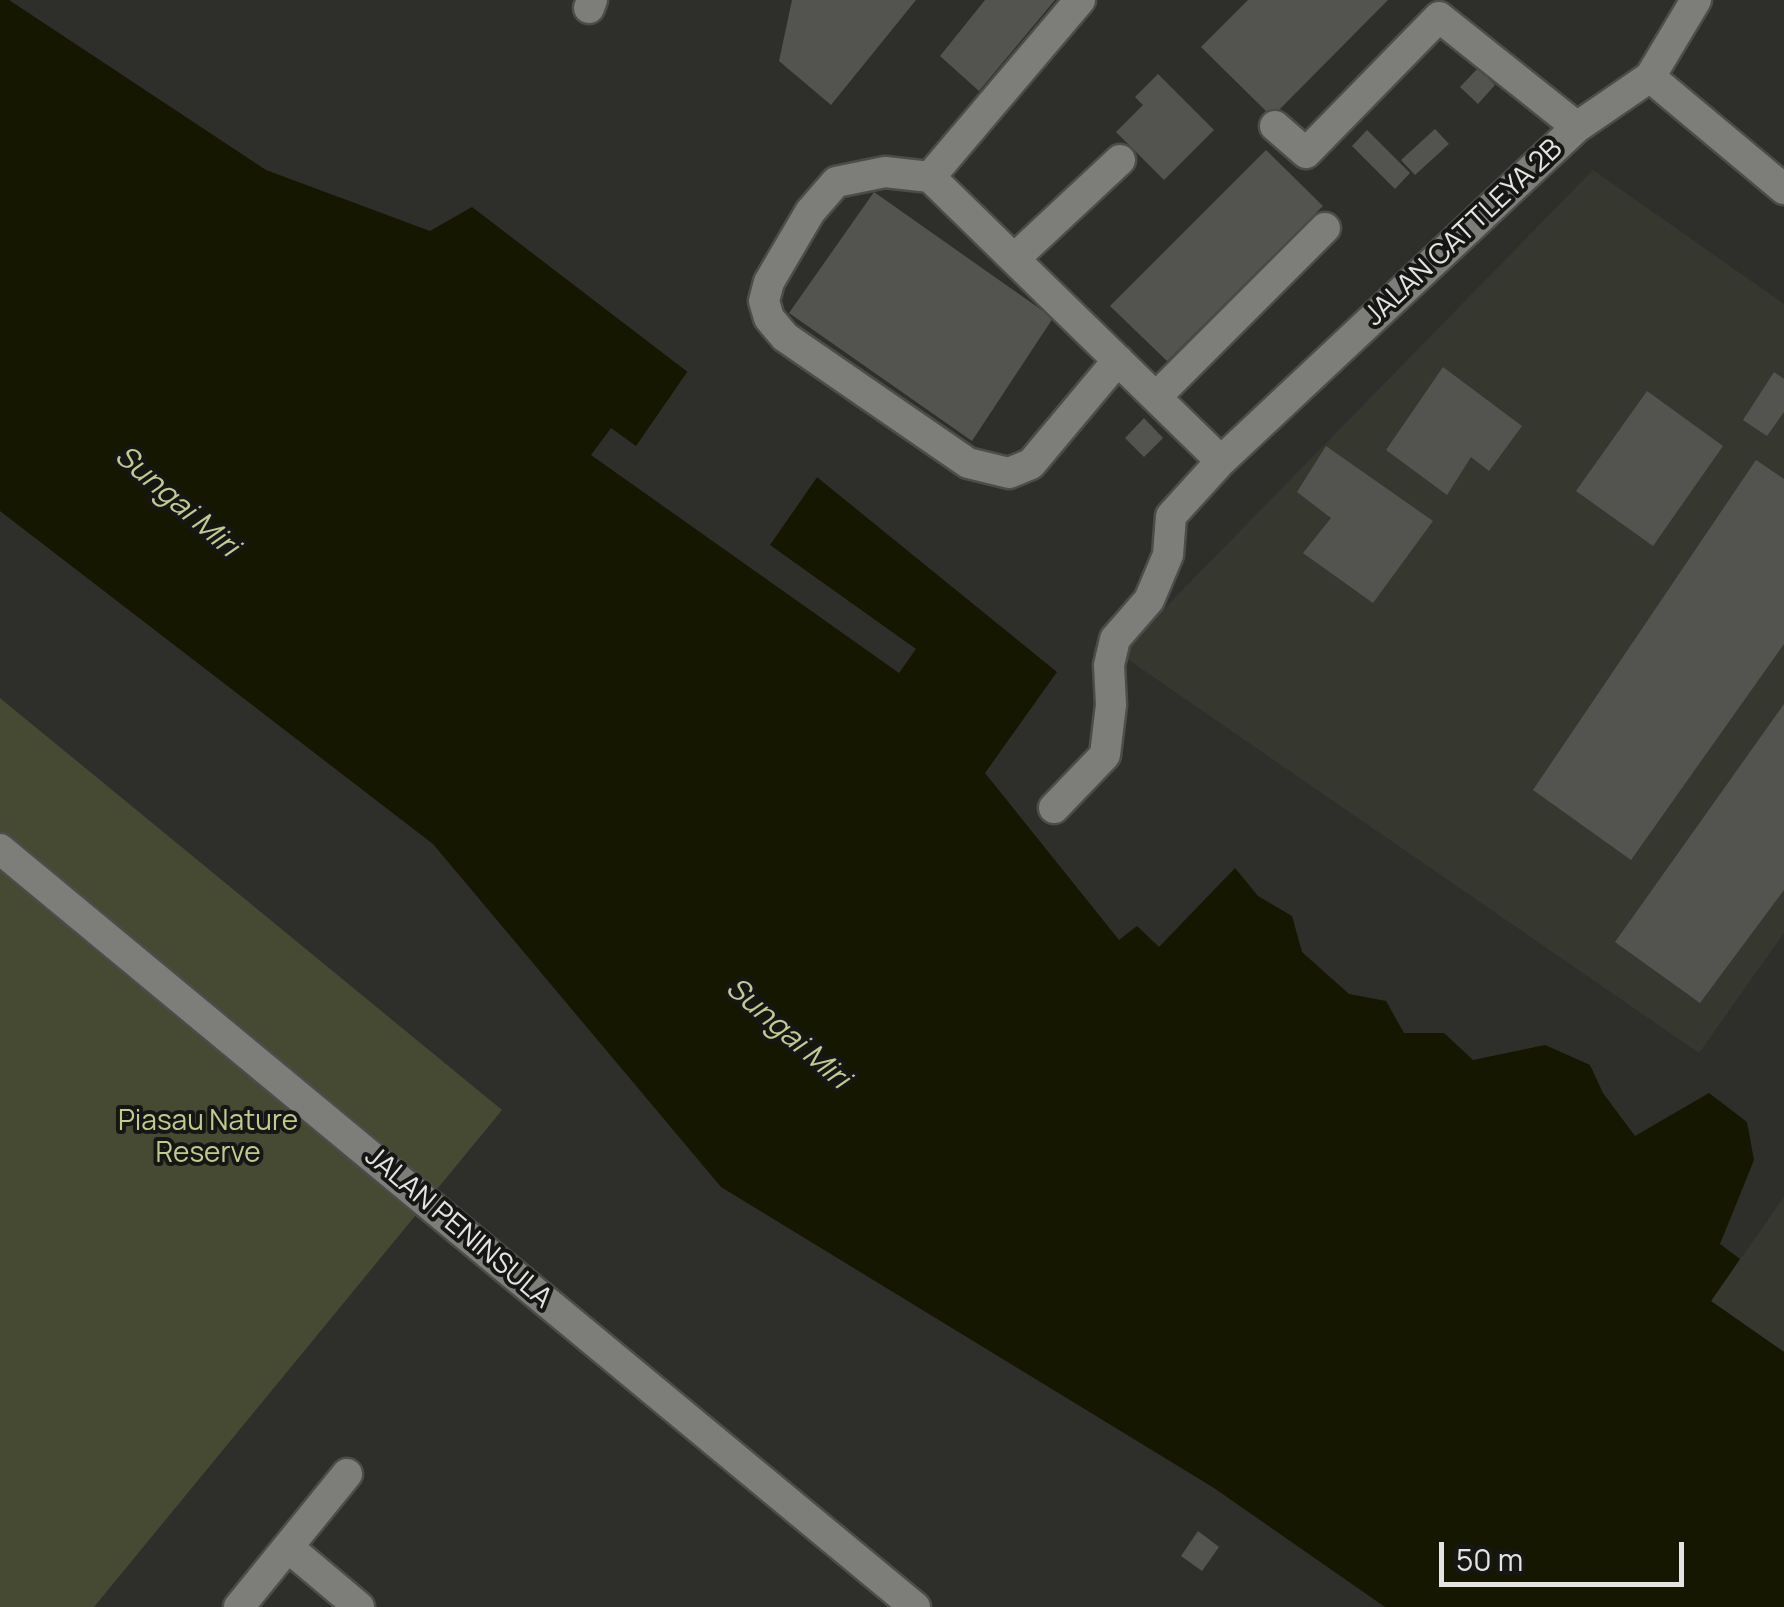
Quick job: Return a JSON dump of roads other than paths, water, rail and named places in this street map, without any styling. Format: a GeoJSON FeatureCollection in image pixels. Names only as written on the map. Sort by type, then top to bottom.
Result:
{"type":"FeatureCollection","features":[{"type":"Feature","properties":{"kind":"street"},"geometry":{"type":"LineString","coordinates":[[930,177],[1080,0]]}},
{"type":"Feature","properties":{"kind":"street","name":"JALAN CATTLEYA 2B"},"geometry":{"type":"LineString","coordinates":[[1054,808],[1105,755],[1111,706],[1108,665],[1115,639],[1150,600],[1168,556],[1171,516],[1222,461],[1577,128],[1650,77],[1696,0]]}},
{"type":"Feature","properties":{"kind":"street"},"geometry":{"type":"LineString","coordinates":[[1275,126],[1306,153],[1439,17],[1577,128]]}},
{"type":"Feature","properties":{"kind":"street"},"geometry":{"type":"LineString","coordinates":[[1650,77],[1784,189]]}},
{"type":"Feature","properties":{"kind":"street"},"geometry":{"type":"LineString","coordinates":[[1014,258],[1120,160]]}},
{"type":"Feature","properties":{"kind":"street"},"geometry":{"type":"LineString","coordinates":[[1118,360],[1031,464],[1009,473],[968,463],[785,337],[770,318],[764,301],[769,282],[810,212],[836,182],[885,172],[930,177],[1222,461]]}},
{"type":"Feature","properties":{"kind":"street"},"geometry":{"type":"LineString","coordinates":[[1156,397],[1325,228]]}},
{"type":"Feature","properties":{"kind":"street","name":"JALAN PENINSULA"},"geometry":{"type":"LineString","coordinates":[[0,849],[915,1607]]}},
{"type":"Feature","properties":{"kind":"street"},"geometry":{"type":"LineString","coordinates":[[238,1607],[347,1474]]}},
{"type":"Feature","properties":{"kind":"street"},"geometry":{"type":"LineString","coordinates":[[289,1548],[359,1607]]}},
{"type":"Feature","properties":{"kind":"water","name":"Sungai Miri"},"geometry":{"type":"Polygon","coordinates":[[[0,0],[9,0],[266,170],[430,231],[472,207],[685,370],[1057,672],[985,773],[1119,940],[1137,926],[1159,947],[1235,868],[1258,896],[1292,916],[1302,952],[1349,994],[1386,1001],[1404,1033],[1444,1033],[1473,1060],[1545,1045],[1590,1065],[1603,1093],[1635,1136],[1709,1093],[1747,1122],[1754,1160],[1720,1244],[1740,1259],[1711,1301],[1784,1352],[1784,1607],[1385,1607],[1214,1488],[721,1187],[433,844],[0,511],[0,0]]]}},
{"type":"Feature","properties":{"kind":"park label","name":"Piasau Nature Reserve"},"geometry":{"type":"Point","coordinates":[208,1138]}}]}
